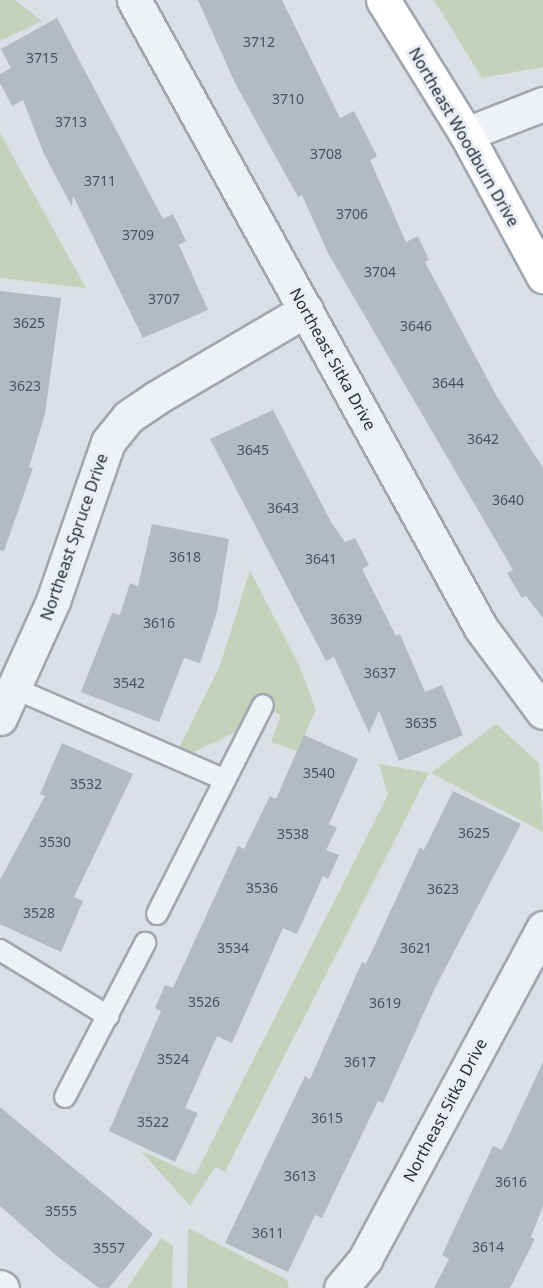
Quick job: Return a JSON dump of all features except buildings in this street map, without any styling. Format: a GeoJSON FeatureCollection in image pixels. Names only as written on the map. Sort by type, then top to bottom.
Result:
{"type":"FeatureCollection","features":[{"type":"Feature","properties":{"kind":"street","name":"Northeast Sitka Drive"},"geometry":{"type":"LineString","coordinates":[[134,0],[481,628],[543,712]]}},
{"type":"Feature","properties":{"kind":"street","name":"Northeast Woodburn Drive"},"geometry":{"type":"LineString","coordinates":[[383,0],[466,134],[543,276]]}},
{"type":"Feature","properties":{"kind":"street"},"geometry":{"type":"LineString","coordinates":[[466,134],[543,104]]}},
{"type":"Feature","properties":{"kind":"street","name":"Northeast Spruce Drive"},"geometry":{"type":"LineString","coordinates":[[0,718],[16,688],[53,601],[108,442],[128,417],[156,398],[306,310]]}},
{"type":"Feature","properties":{"kind":"street","name":"Northeast Sitka Drive"},"geometry":{"type":"LineString","coordinates":[[341,1288],[365,1259],[543,927]]}},
{"type":"Feature","properties":{"kind":"lane"},"geometry":{"type":"LineString","coordinates":[[16,688],[225,780]]}},
{"type":"Feature","properties":{"kind":"lane"},"geometry":{"type":"LineString","coordinates":[[157,914],[263,705]]}},
{"type":"Feature","properties":{"kind":"lane"},"geometry":{"type":"LineString","coordinates":[[65,1097],[146,943]]}},
{"type":"Feature","properties":{"kind":"lane"},"geometry":{"type":"LineString","coordinates":[[0,950],[108,1016]]}},
{"type":"Feature","properties":{"kind":"green space"},"geometry":{"type":"Polygon","coordinates":[[[0,0],[15,0],[42,21],[0,41],[0,0]]]}},
{"type":"Feature","properties":{"kind":"green space"},"geometry":{"type":"Polygon","coordinates":[[[434,0],[543,0],[543,67],[482,78],[434,0]]]}},
{"type":"Feature","properties":{"kind":"green space"},"geometry":{"type":"Polygon","coordinates":[[[0,133],[86,288],[0,278],[0,133]]]}},
{"type":"Feature","properties":{"kind":"green space"},"geometry":{"type":"Polygon","coordinates":[[[250,571],[299,665],[316,710],[297,751],[271,742],[281,716],[254,700],[238,731],[194,752],[178,750],[220,665],[250,571]]]}},
{"type":"Feature","properties":{"kind":"green space"},"geometry":{"type":"Polygon","coordinates":[[[496,724],[539,763],[543,832],[431,773],[496,724]]]}},
{"type":"Feature","properties":{"kind":"green space"},"geometry":{"type":"Polygon","coordinates":[[[379,764],[429,773],[225,1172],[215,1167],[190,1206],[141,1151],[195,1175],[388,795],[379,764]]]}},
{"type":"Feature","properties":{"kind":"green space"},"geometry":{"type":"Polygon","coordinates":[[[188,1228],[287,1280],[289,1288],[187,1288],[188,1228]]]}},
{"type":"Feature","properties":{"kind":"green space"},"geometry":{"type":"Polygon","coordinates":[[[161,1238],[173,1246],[172,1288],[127,1288],[161,1238]]]}}]}
